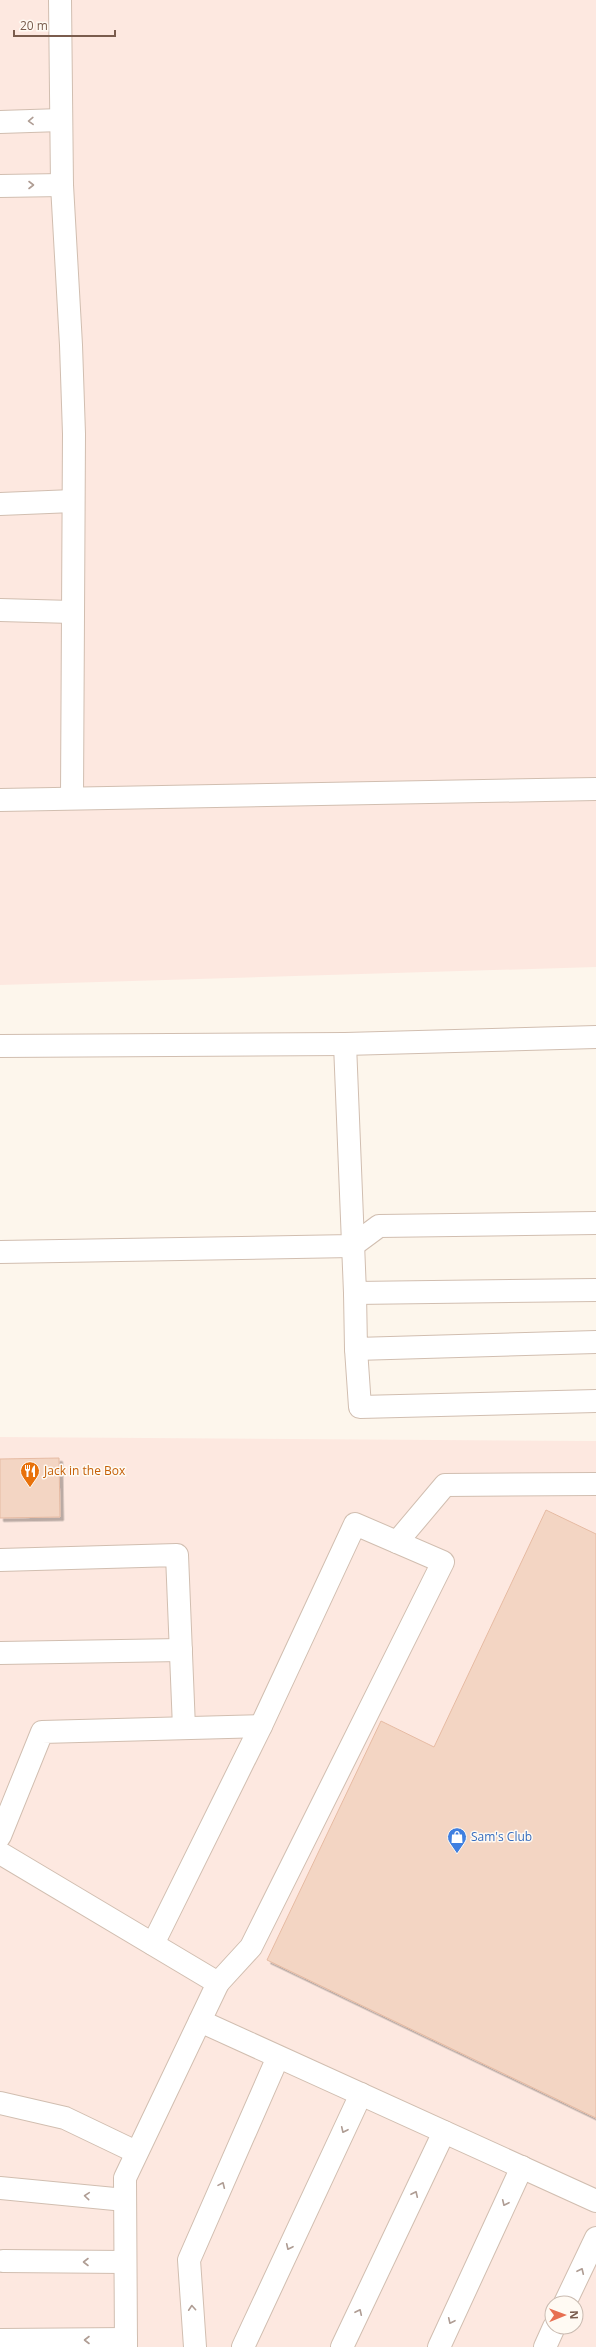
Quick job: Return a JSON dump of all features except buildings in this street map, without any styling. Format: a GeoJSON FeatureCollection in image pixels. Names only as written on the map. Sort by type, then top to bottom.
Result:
{"type":"FeatureCollection","features":[{"type":"Feature","properties":{"kind":"lane"},"geometry":{"type":"LineString","coordinates":[[60,0],[62,185],[71,346],[73,501],[72,797]]}},
{"type":"Feature","properties":{"kind":"lane"},"geometry":{"type":"LineString","coordinates":[[0,122],[61,120]]}},
{"type":"Feature","properties":{"kind":"lane"},"geometry":{"type":"LineString","coordinates":[[0,186],[62,185]]}},
{"type":"Feature","properties":{"kind":"lane"},"geometry":{"type":"LineString","coordinates":[[0,504],[73,501]]}},
{"type":"Feature","properties":{"kind":"lane"},"geometry":{"type":"LineString","coordinates":[[0,610],[72,612]]}},
{"type":"Feature","properties":{"kind":"lane"},"geometry":{"type":"LineString","coordinates":[[0,800],[72,797],[596,789]]}},
{"type":"Feature","properties":{"kind":"lane"},"geometry":{"type":"LineString","coordinates":[[0,1046],[345,1044],[596,1037]]}},
{"type":"Feature","properties":{"kind":"lane"},"geometry":{"type":"LineString","coordinates":[[345,1044],[356,1349],[360,1407],[596,1401]]}},
{"type":"Feature","properties":{"kind":"lane"},"geometry":{"type":"LineString","coordinates":[[0,1252],[352,1246],[379,1226],[596,1223]]}},
{"type":"Feature","properties":{"kind":"lane"},"geometry":{"type":"LineString","coordinates":[[354,1293],[596,1290]]}},
{"type":"Feature","properties":{"kind":"lane"},"geometry":{"type":"LineString","coordinates":[[356,1349],[596,1342]]}},
{"type":"Feature","properties":{"kind":"lane"},"geometry":{"type":"LineString","coordinates":[[397,1542],[445,1485],[596,1484]]}},
{"type":"Feature","properties":{"kind":"lane"},"geometry":{"type":"LineString","coordinates":[[1,2340],[126,2343],[126,2200],[124,2178],[218,1983],[251,1947],[443,1562],[355,1524],[261,1726],[153,1944]]}},
{"type":"Feature","properties":{"kind":"lane"},"geometry":{"type":"LineString","coordinates":[[0,1560],[177,1555],[184,1728]]}},
{"type":"Feature","properties":{"kind":"lane"},"geometry":{"type":"LineString","coordinates":[[0,1653],[181,1650]]}},
{"type":"Feature","properties":{"kind":"lane"},"geometry":{"type":"LineString","coordinates":[[0,1836],[42,1732],[261,1726]]}},
{"type":"Feature","properties":{"kind":"lane"},"geometry":{"type":"LineString","coordinates":[[0,1853],[218,1983]]}},
{"type":"Feature","properties":{"kind":"lane"},"geometry":{"type":"LineString","coordinates":[[200,2021],[596,2201]]}},
{"type":"Feature","properties":{"kind":"lane"},"geometry":{"type":"LineString","coordinates":[[195,2347],[189,2260],[278,2057]]}},
{"type":"Feature","properties":{"kind":"lane"},"geometry":{"type":"LineString","coordinates":[[243,2347],[361,2094]]}},
{"type":"Feature","properties":{"kind":"lane"},"geometry":{"type":"LineString","coordinates":[[0,2103],[65,2118],[136,2152]]}},
{"type":"Feature","properties":{"kind":"lane"},"geometry":{"type":"LineString","coordinates":[[342,2347],[444,2132]]}},
{"type":"Feature","properties":{"kind":"lane"},"geometry":{"type":"LineString","coordinates":[[439,2347],[522,2167]]}},
{"type":"Feature","properties":{"kind":"lane"},"geometry":{"type":"LineString","coordinates":[[0,2188],[126,2200]]}},
{"type":"Feature","properties":{"kind":"lane"},"geometry":{"type":"LineString","coordinates":[[570,2295],[596,2238]]}},
{"type":"Feature","properties":{"kind":"lane"},"geometry":{"type":"LineString","coordinates":[[3,2261],[126,2262]]}},
{"type":"Feature","properties":{"kind":"lane"},"geometry":{"type":"LineString","coordinates":[[545,2347],[550,2335]]}},
{"type":"Feature","properties":{"kind":"shaded area"},"geometry":{"type":"Polygon","coordinates":[[[0,0],[596,0],[596,967],[0,985],[0,0]]]}},
{"type":"Feature","properties":{"kind":"shaded area"},"geometry":{"type":"Polygon","coordinates":[[[0,1437],[596,1441],[596,2347],[0,2347],[0,1437]]]}},
{"type":"Feature","properties":{"kind":"place","name":"Jack in the Box"},"geometry":{"type":"Point","coordinates":[30,1488]}},
{"type":"Feature","properties":{"kind":"place","name":"Sam's Club"},"geometry":{"type":"Point","coordinates":[457,1854]}}]}
